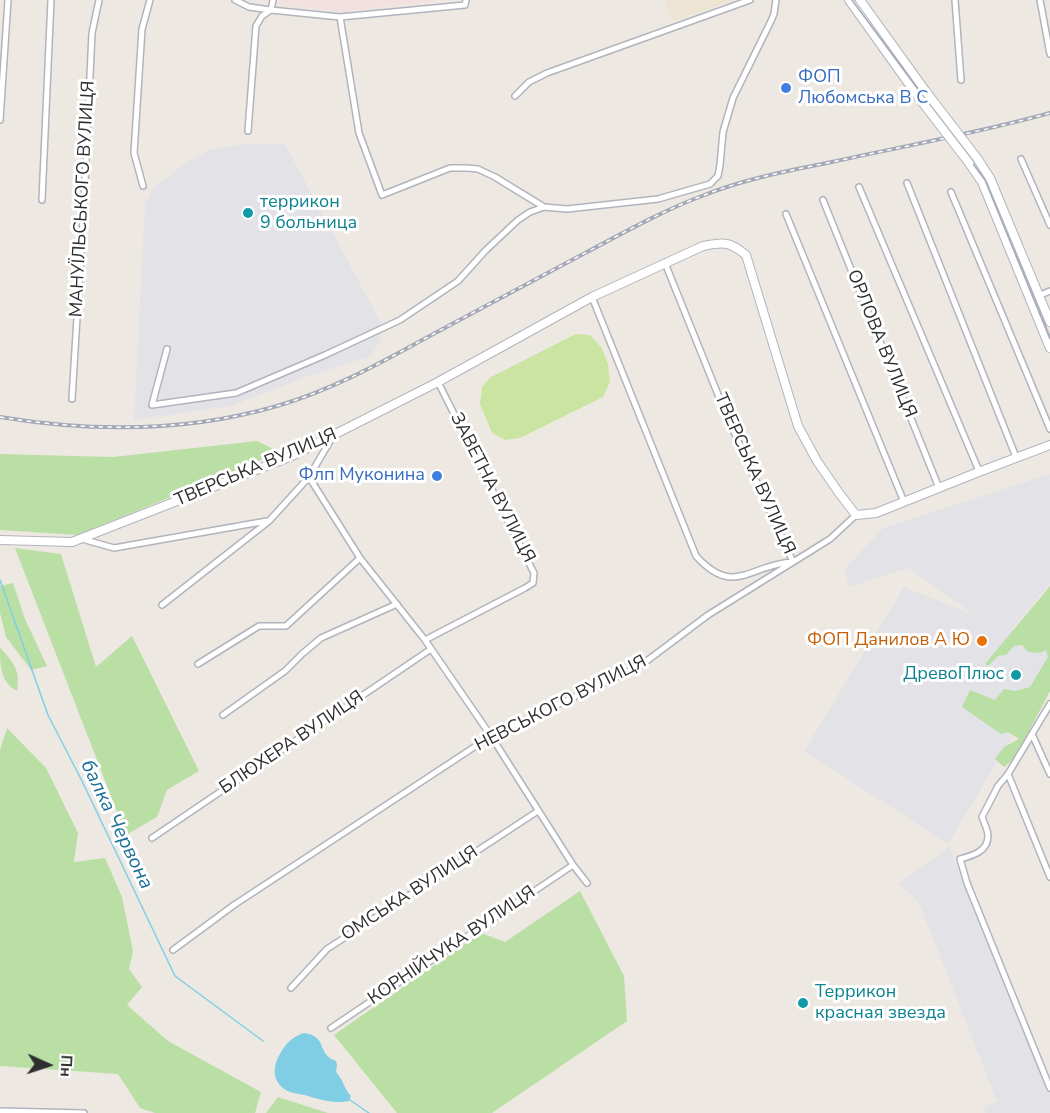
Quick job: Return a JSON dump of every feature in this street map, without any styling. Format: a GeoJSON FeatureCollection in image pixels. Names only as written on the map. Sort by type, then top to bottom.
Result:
{"type":"FeatureCollection","features":[{"type":"Feature","properties":{"kind":"main road"},"geometry":{"type":"LineString","coordinates":[[849,0],[923,95],[977,158],[990,178],[1050,322]]}},
{"type":"Feature","properties":{"kind":"main road"},"geometry":{"type":"LineString","coordinates":[[860,0],[982,182],[1050,348]]}},
{"type":"Feature","properties":{"kind":"main road","name":"ТВЕРСЬКА ВУЛИЦЯ"},"geometry":{"type":"LineString","coordinates":[[0,540],[72,542],[292,456],[438,382],[592,297],[665,262],[703,246],[720,243],[735,246],[746,255],[798,426],[817,461],[856,515]]}},
{"type":"Feature","properties":{"kind":"main road"},"geometry":{"type":"LineString","coordinates":[[856,515],[876,513],[1050,445]]}},
{"type":"Feature","properties":{"kind":"street"},"geometry":{"type":"LineString","coordinates":[[0,120],[8,0]]}},
{"type":"Feature","properties":{"kind":"street"},"geometry":{"type":"LineString","coordinates":[[42,200],[51,0]]}},
{"type":"Feature","properties":{"kind":"street","name":"МАНУЇЛЬСЬКОГО ВУЛИЦЯ"},"geometry":{"type":"LineString","coordinates":[[72,399],[92,33],[99,0]]}},
{"type":"Feature","properties":{"kind":"street"},"geometry":{"type":"LineString","coordinates":[[143,186],[134,153],[142,29],[150,0]]}},
{"type":"Feature","properties":{"kind":"street"},"geometry":{"type":"LineString","coordinates":[[235,0],[249,7],[340,17],[465,5],[466,0]]}},
{"type":"Feature","properties":{"kind":"street"},"geometry":{"type":"LineString","coordinates":[[272,10],[273,0]]}},
{"type":"Feature","properties":{"kind":"street"},"geometry":{"type":"LineString","coordinates":[[515,96],[529,82],[547,73],[750,0]]}},
{"type":"Feature","properties":{"kind":"street"},"geometry":{"type":"LineString","coordinates":[[167,349],[152,405],[236,393],[325,356],[400,320],[458,281],[486,250],[530,212],[544,207],[567,209],[658,199],[710,184],[718,176],[723,132],[733,98],[771,21],[776,0]]}},
{"type":"Feature","properties":{"kind":"street"},"geometry":{"type":"LineString","coordinates":[[955,0],[961,80]]}},
{"type":"Feature","properties":{"kind":"street"},"geometry":{"type":"LineString","coordinates":[[1040,0],[1050,54]]}},
{"type":"Feature","properties":{"kind":"street"},"geometry":{"type":"LineString","coordinates":[[248,131],[256,26],[262,16],[272,10]]}},
{"type":"Feature","properties":{"kind":"street"},"geometry":{"type":"LineString","coordinates":[[340,17],[359,133],[382,195],[450,168],[467,168],[478,169],[495,177],[544,207]]}},
{"type":"Feature","properties":{"kind":"street"},"geometry":{"type":"LineString","coordinates":[[1021,159],[1050,225]]}},
{"type":"Feature","properties":{"kind":"street"},"geometry":{"type":"LineString","coordinates":[[907,183],[1016,457]]}},
{"type":"Feature","properties":{"kind":"street"},"geometry":{"type":"LineString","coordinates":[[859,187],[979,471]]}},
{"type":"Feature","properties":{"kind":"street"},"geometry":{"type":"LineString","coordinates":[[951,192],[1050,429]]}},
{"type":"Feature","properties":{"kind":"street","name":"ОРЛОВА ВУЛИЦЯ"},"geometry":{"type":"LineString","coordinates":[[823,200],[939,488]]}},
{"type":"Feature","properties":{"kind":"street"},"geometry":{"type":"LineString","coordinates":[[786,214],[904,502]]}},
{"type":"Feature","properties":{"kind":"street","name":"ТВЕРСЬКА ВУЛИЦЯ"},"geometry":{"type":"LineString","coordinates":[[592,297],[696,556],[713,572],[737,577],[782,563],[793,562],[725,412],[665,262]]}},
{"type":"Feature","properties":{"kind":"street"},"geometry":{"type":"LineString","coordinates":[[1030,300],[1050,291]]}},
{"type":"Feature","properties":{"kind":"street","name":"ЗАВЕТНА ВУЛИЦЯ"},"geometry":{"type":"LineString","coordinates":[[425,640],[525,588],[533,583],[534,573],[438,382]]}},
{"type":"Feature","properties":{"kind":"street"},"geometry":{"type":"LineString","coordinates":[[162,605],[268,521],[309,477],[333,436]]}},
{"type":"Feature","properties":{"kind":"street"},"geometry":{"type":"LineString","coordinates":[[309,477],[360,558],[431,648],[587,883]]}},
{"type":"Feature","properties":{"kind":"street","name":"НЕВСЬКОГО ВУЛИЦЯ"},"geometry":{"type":"LineString","coordinates":[[173,950],[234,905],[491,736],[640,666],[708,615],[830,539],[856,515]]}},
{"type":"Feature","properties":{"kind":"street"},"geometry":{"type":"LineString","coordinates":[[81,538],[114,548],[268,521]]}},
{"type":"Feature","properties":{"kind":"street"},"geometry":{"type":"LineString","coordinates":[[198,664],[259,626],[286,626],[360,558]]}},
{"type":"Feature","properties":{"kind":"street"},"geometry":{"type":"LineString","coordinates":[[223,716],[285,671],[321,638],[397,604]]}},
{"type":"Feature","properties":{"kind":"street","name":"БЛЮХЕРА ВУЛИЦЯ"},"geometry":{"type":"LineString","coordinates":[[152,838],[431,648]]}},
{"type":"Feature","properties":{"kind":"street"},"geometry":{"type":"LineString","coordinates":[[1050,704],[1008,774],[998,786],[982,817],[988,837],[984,846],[977,855],[960,859],[967,884],[1050,1088]]}},
{"type":"Feature","properties":{"kind":"street"},"geometry":{"type":"LineString","coordinates":[[1032,734],[1050,774]]}},
{"type":"Feature","properties":{"kind":"street"},"geometry":{"type":"LineString","coordinates":[[1008,774],[1050,877]]}},
{"type":"Feature","properties":{"kind":"street","name":"ОМСЬКА ВУЛИЦЯ"},"geometry":{"type":"LineString","coordinates":[[291,988],[327,949],[538,811]]}},
{"type":"Feature","properties":{"kind":"street","name":"КОРНІЙЧУКА ВУЛИЦЯ"},"geometry":{"type":"LineString","coordinates":[[331,1028],[573,865]]}},
{"type":"Feature","properties":{"kind":"street"},"geometry":{"type":"LineString","coordinates":[[0,1111],[84,1113]]}},
{"type":"Feature","properties":{"kind":"shaded area"},"geometry":{"type":"Polygon","coordinates":[[[281,0],[438,0],[344,12],[281,5],[281,0]]]}},
{"type":"Feature","properties":{"kind":"shaded area"},"geometry":{"type":"Polygon","coordinates":[[[665,0],[735,0],[672,21],[665,0]]]}},
{"type":"Feature","properties":{"kind":"shaded area"},"geometry":{"type":"Polygon","coordinates":[[[244,144],[285,144],[381,323],[380,341],[371,356],[303,378],[231,406],[134,420],[145,205],[154,187],[186,163],[211,149],[244,144]]]}},
{"type":"Feature","properties":{"kind":"shaded area"},"geometry":{"type":"Polygon","coordinates":[[[1050,474],[1050,583],[1012,630],[1050,645],[1050,673],[948,844],[804,751],[904,587],[975,615],[908,568],[849,587],[844,570],[883,528],[1050,474]]]}},
{"type":"Feature","properties":{"kind":"shaded area"},"geometry":{"type":"Polygon","coordinates":[[[949,847],[1050,1095],[1050,1113],[985,1113],[983,1107],[997,1101],[919,903],[899,883],[949,847]]]}},
{"type":"Feature","properties":{"kind":"green space"},"geometry":{"type":"Polygon","coordinates":[[[576,334],[590,335],[601,347],[608,364],[610,382],[603,397],[520,438],[505,440],[492,433],[480,404],[482,387],[491,377],[576,334]]]}},
{"type":"Feature","properties":{"kind":"green space"},"geometry":{"type":"Polygon","coordinates":[[[257,441],[280,452],[78,535],[0,530],[0,454],[113,457],[257,441]]]}},
{"type":"Feature","properties":{"kind":"green space"},"geometry":{"type":"Polygon","coordinates":[[[15,548],[61,554],[96,667],[132,636],[199,771],[167,790],[157,817],[126,835],[15,548]]]}},
{"type":"Feature","properties":{"kind":"green space"},"geometry":{"type":"Polygon","coordinates":[[[13,583],[25,619],[47,666],[31,670],[6,637],[0,613],[0,586],[13,583]]]}},
{"type":"Feature","properties":{"kind":"green space"},"geometry":{"type":"Polygon","coordinates":[[[1050,586],[1050,691],[1015,758],[1004,767],[995,759],[1004,747],[1019,739],[1008,732],[1001,734],[962,707],[970,690],[995,700],[1004,689],[1015,691],[1030,687],[1048,657],[1046,650],[1040,653],[1028,652],[1022,645],[1014,646],[1006,655],[998,656],[988,666],[985,664],[1050,586]]]}},
{"type":"Feature","properties":{"kind":"green space"},"geometry":{"type":"Polygon","coordinates":[[[0,647],[17,672],[17,691],[4,678],[0,647]]]}},
{"type":"Feature","properties":{"kind":"green space"},"geometry":{"type":"Polygon","coordinates":[[[7,728],[46,768],[78,833],[74,862],[105,858],[122,897],[133,951],[129,969],[142,987],[127,1005],[168,1041],[261,1092],[255,1113],[155,1113],[140,1108],[118,1074],[0,1066],[0,750],[7,728]]]}},
{"type":"Feature","properties":{"kind":"green space"},"geometry":{"type":"Polygon","coordinates":[[[580,891],[624,976],[627,1021],[492,1113],[397,1113],[334,1035],[481,933],[505,942],[580,891]]]}},
{"type":"Feature","properties":{"kind":"green space"},"geometry":{"type":"Polygon","coordinates":[[[278,1097],[328,1113],[266,1113],[278,1097]]]}},
{"type":"Feature","properties":{"kind":"water"},"geometry":{"type":"Polygon","coordinates":[[[304,1033],[316,1038],[326,1054],[336,1061],[336,1072],[351,1096],[349,1101],[328,1101],[292,1093],[284,1089],[277,1081],[275,1065],[280,1054],[290,1041],[304,1033]]]}},
{"type":"Feature","properties":{"kind":"waterway","name":"балка Червона"},"geometry":{"type":"LineString","coordinates":[[0,580],[48,715],[175,976],[263,1041]]}},
{"type":"Feature","properties":{"kind":"waterway","name":"балка Червона"},"geometry":{"type":"LineString","coordinates":[[350,1100],[369,1113]]}},
{"type":"Feature","properties":{"kind":"tram line"},"geometry":{"type":"LineString","coordinates":[[852,0],[985,180],[1050,339]]}},
{"type":"Feature","properties":{"kind":"railway"},"geometry":{"type":"LineString","coordinates":[[0,417],[69,425],[139,427],[209,421],[277,406],[315,393],[371,368],[630,229],[702,196],[766,176],[969,133],[1050,113]]}},
{"type":"Feature","properties":{"kind":"place","name":"ФОП Любомська В С"},"geometry":{"type":"Point","coordinates":[786,88]}},
{"type":"Feature","properties":{"kind":"place","name":"террикон 9 больница"},"geometry":{"type":"Point","coordinates":[248,213]}},
{"type":"Feature","properties":{"kind":"place","name":"Флп Муконина"},"geometry":{"type":"Point","coordinates":[437,476]}},
{"type":"Feature","properties":{"kind":"place","name":"ФОП Данилов А Ю"},"geometry":{"type":"Point","coordinates":[982,641]}},
{"type":"Feature","properties":{"kind":"place","name":"ДревоПлюс"},"geometry":{"type":"Point","coordinates":[1016,675]}},
{"type":"Feature","properties":{"kind":"place","name":"Террикон красная звезда"},"geometry":{"type":"Point","coordinates":[803,1003]}}]}
